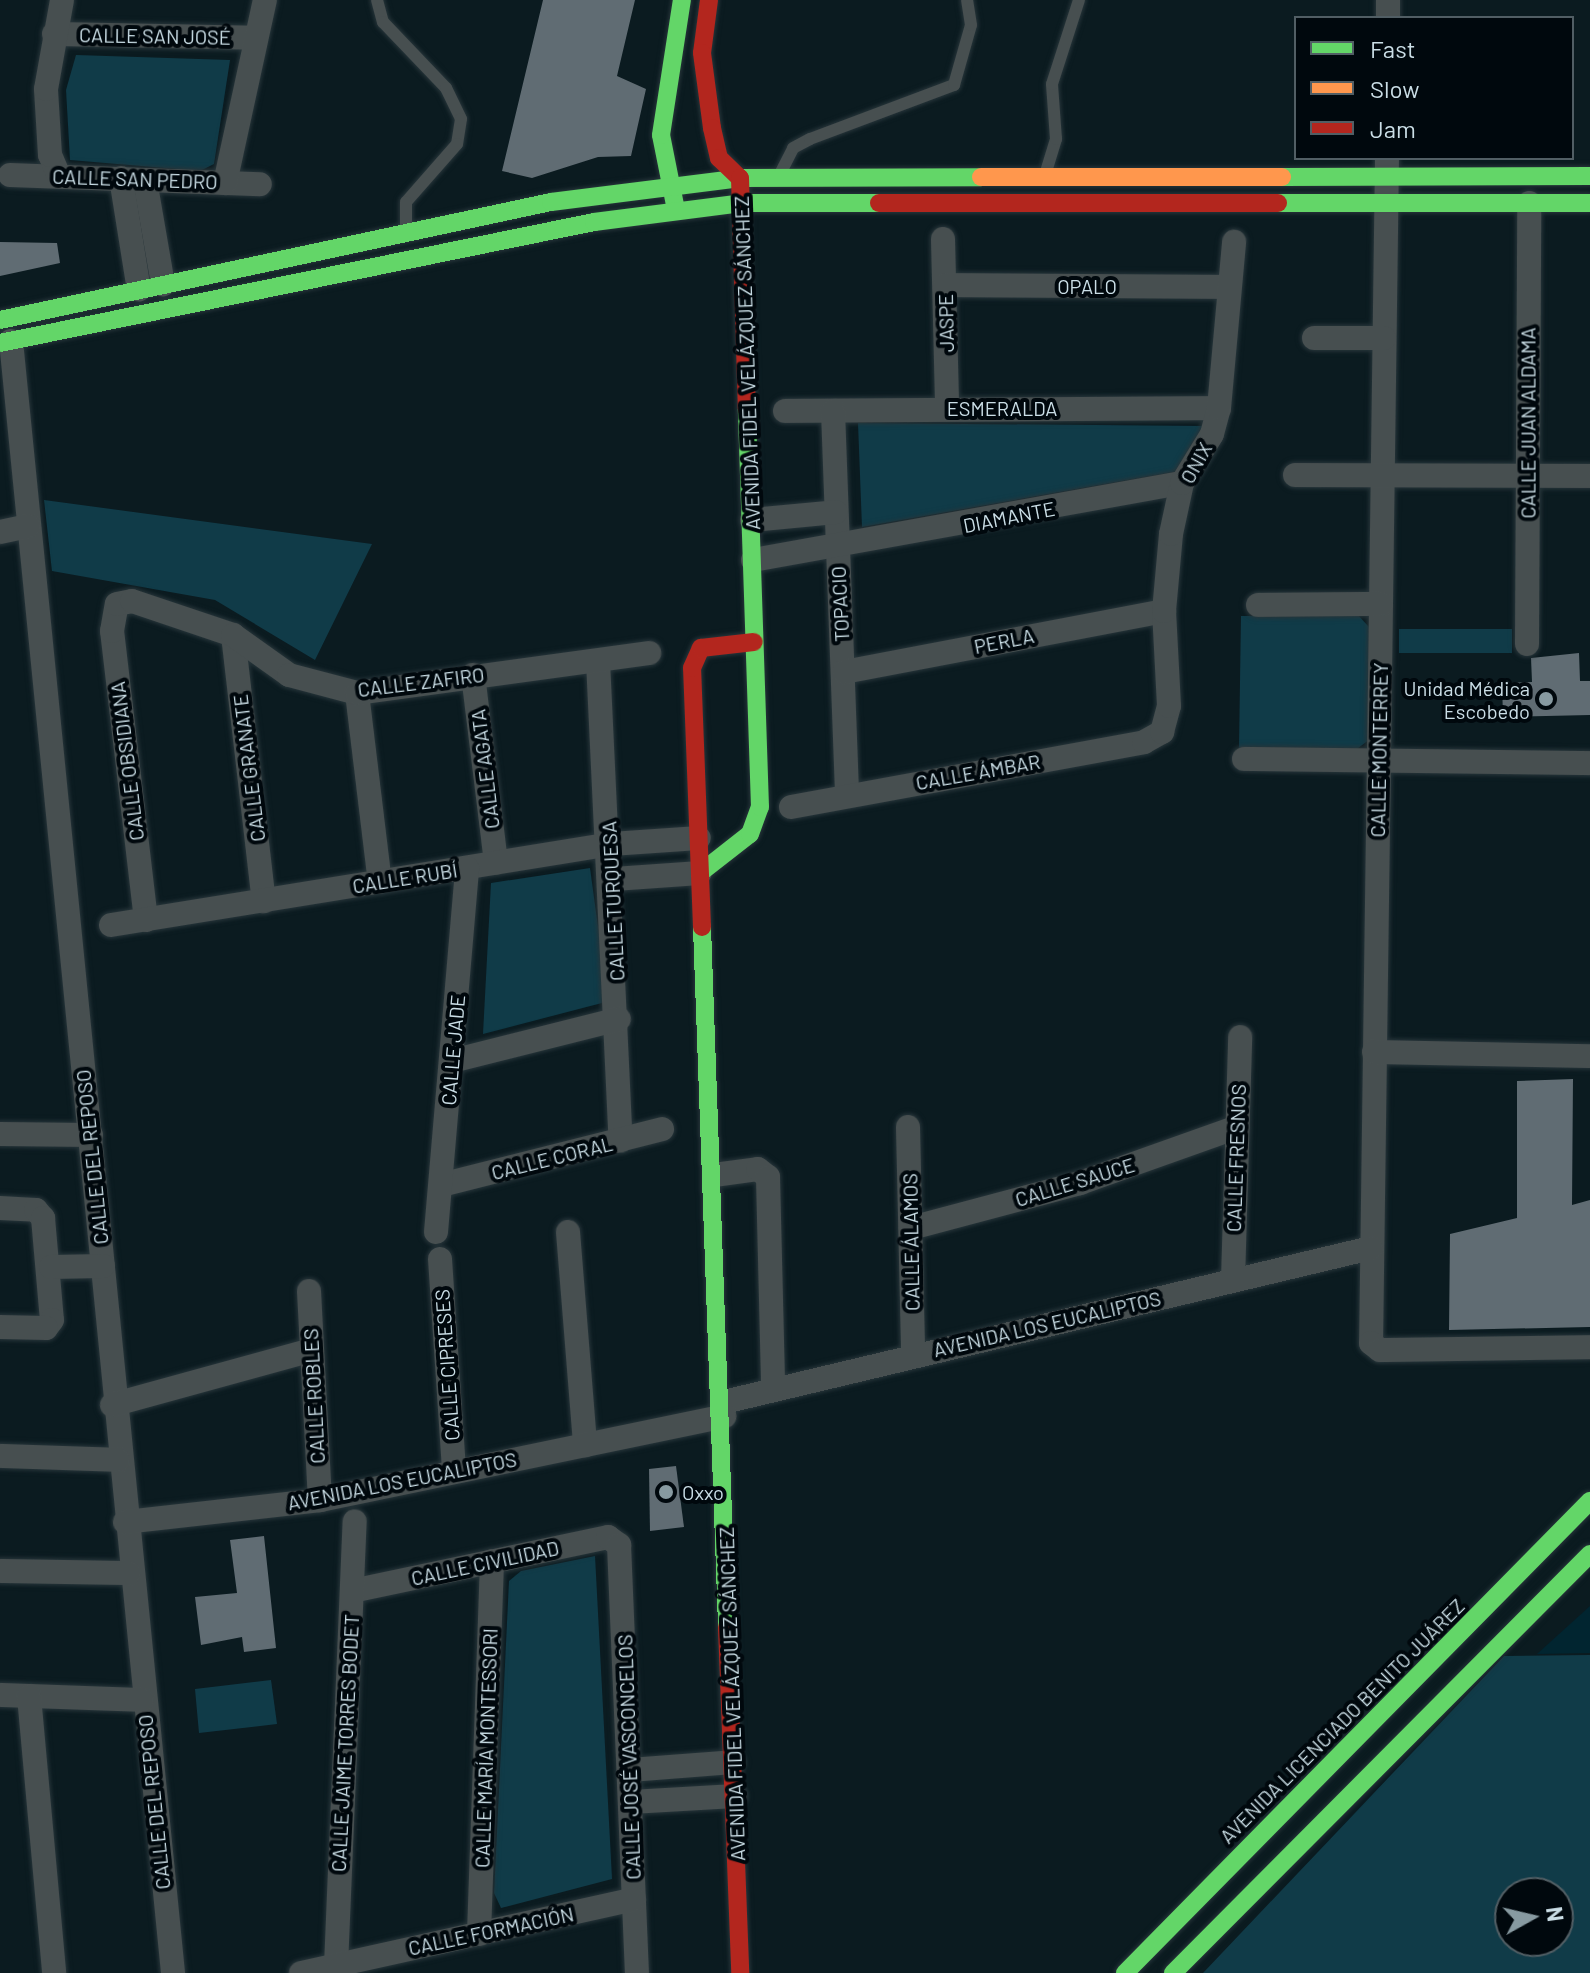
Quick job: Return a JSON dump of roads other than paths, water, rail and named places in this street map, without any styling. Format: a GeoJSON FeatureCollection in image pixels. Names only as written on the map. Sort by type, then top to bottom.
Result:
{"type":"FeatureCollection","features":[{"type":"Feature","properties":{"kind":"street"},"geometry":{"type":"LineString","coordinates":[[59,176],[45,127],[54,34],[62,0]]}},
{"type":"Feature","properties":{"kind":"street"},"geometry":{"type":"LineString","coordinates":[[225,183],[265,0]]}},
{"type":"Feature","properties":{"kind":"street"},"geometry":{"type":"LineString","coordinates":[[677,210],[668,185],[665,109],[682,0]]}},
{"type":"Feature","properties":{"kind":"street","name":"AVENIDA FIDEL VELÁZQUEZ SÁNCHEZ"},"geometry":{"type":"LineString","coordinates":[[700,873],[759,817],[742,203],[740,178],[719,158],[711,121],[702,53],[709,0]]}},
{"type":"Feature","properties":{"kind":"street","name":"CALLE SAN JOSÉ"},"geometry":{"type":"LineString","coordinates":[[54,34],[256,38]]}},
{"type":"Feature","properties":{"kind":"street"},"geometry":{"type":"LineString","coordinates":[[665,109],[687,136],[711,121]]}},
{"type":"Feature","properties":{"kind":"street"},"geometry":{"type":"LineString","coordinates":[[5,331],[163,284],[406,232],[668,185],[740,178],[1044,178],[1387,166],[1590,176]]}},
{"type":"Feature","properties":{"kind":"street","name":"CALLE MONTERREY"},"geometry":{"type":"LineString","coordinates":[[1387,166],[1371,1343],[1380,1350],[1590,1347]]}},
{"type":"Feature","properties":{"kind":"street","name":"CALLE SAN PEDRO"},"geometry":{"type":"LineString","coordinates":[[10,175],[260,184]]}},
{"type":"Feature","properties":{"kind":"street"},"geometry":{"type":"LineString","coordinates":[[133,179],[163,284]]}},
{"type":"Feature","properties":{"kind":"street"},"geometry":{"type":"LineString","coordinates":[[133,179],[139,290]]}},
{"type":"Feature","properties":{"kind":"street"},"geometry":{"type":"LineString","coordinates":[[5,331],[677,210],[742,203],[1590,203]]}},
{"type":"Feature","properties":{"kind":"street","name":"CALLE JUAN ALDAMA"},"geometry":{"type":"LineString","coordinates":[[1527,644],[1529,203]]}},
{"type":"Feature","properties":{"kind":"street","name":"JASPE"},"geometry":{"type":"LineString","coordinates":[[943,239],[947,407]]}},
{"type":"Feature","properties":{"kind":"street","name":"ONIX"},"geometry":{"type":"LineString","coordinates":[[1162,732],[1169,706],[1164,611],[1182,483],[1212,434],[1219,408],[1234,242]]}},
{"type":"Feature","properties":{"kind":"street","name":"OPALO"},"geometry":{"type":"LineString","coordinates":[[945,285],[1228,287]]}},
{"type":"Feature","properties":{"kind":"street","name":"CALLE DEL REPOSO"},"geometry":{"type":"LineString","coordinates":[[5,331],[91,1135],[112,1405],[173,1973]]}},
{"type":"Feature","properties":{"kind":"street"},"geometry":{"type":"LineString","coordinates":[[1314,338],[1384,338]]}},
{"type":"Feature","properties":{"kind":"street","name":"ESMERALDA"},"geometry":{"type":"LineString","coordinates":[[785,411],[947,407],[1219,408]]}},
{"type":"Feature","properties":{"kind":"street","name":"TOPACIO"},"geometry":{"type":"LineString","coordinates":[[833,411],[847,796]]}},
{"type":"Feature","properties":{"kind":"street"},"geometry":{"type":"LineString","coordinates":[[1295,475],[1590,476]]}},
{"type":"Feature","properties":{"kind":"street","name":"DIAMANTE"},"geometry":{"type":"LineString","coordinates":[[753,560],[837,551],[1182,483]]}},
{"type":"Feature","properties":{"kind":"street"},"geometry":{"type":"LineString","coordinates":[[752,520],[836,512]]}},
{"type":"Feature","properties":{"kind":"street"},"geometry":{"type":"LineString","coordinates":[[0,532],[28,526]]}},
{"type":"Feature","properties":{"kind":"street","name":"CALLE ZAFIRO"},"geometry":{"type":"LineString","coordinates":[[117,604],[132,601],[233,635],[289,675],[357,693],[649,653]]}},
{"type":"Feature","properties":{"kind":"street","name":"CALLE OBSIDIANA"},"geometry":{"type":"LineString","coordinates":[[117,604],[112,631],[146,920]]}},
{"type":"Feature","properties":{"kind":"street"},"geometry":{"type":"LineString","coordinates":[[1258,605],[1381,604]]}},
{"type":"Feature","properties":{"kind":"street","name":"PERLA"},"geometry":{"type":"LineString","coordinates":[[844,672],[1164,611]]}},
{"type":"Feature","properties":{"kind":"street","name":"CALLE GRANATE"},"geometry":{"type":"LineString","coordinates":[[233,635],[264,901]]}},
{"type":"Feature","properties":{"kind":"street","name":"AVENIDA FIDEL VELÁZQUEZ SÁNCHEZ"},"geometry":{"type":"LineString","coordinates":[[740,1973],[724,1409],[693,657],[701,648],[754,642]]}},
{"type":"Feature","properties":{"kind":"street","name":"CALLE TURQUESA"},"geometry":{"type":"LineString","coordinates":[[598,661],[614,879],[621,1140]]}},
{"type":"Feature","properties":{"kind":"street","name":"CALLE AGATA"},"geometry":{"type":"LineString","coordinates":[[473,675],[496,863]]}},
{"type":"Feature","properties":{"kind":"street"},"geometry":{"type":"LineString","coordinates":[[357,693],[380,882]]}},
{"type":"Feature","properties":{"kind":"street","name":"CALLE ÁMBAR"},"geometry":{"type":"LineString","coordinates":[[791,807],[1144,742],[1162,732]]}},
{"type":"Feature","properties":{"kind":"street"},"geometry":{"type":"LineString","coordinates":[[1244,759],[1590,763]]}},
{"type":"Feature","properties":{"kind":"street","name":"CALLE RUBÍ"},"geometry":{"type":"LineString","coordinates":[[111,925],[611,844],[699,838]]}},
{"type":"Feature","properties":{"kind":"street","name":"CALLE JADE"},"geometry":{"type":"LineString","coordinates":[[436,1232],[467,868]]}},
{"type":"Feature","properties":{"kind":"street"},"geometry":{"type":"LineString","coordinates":[[614,879],[700,873]]}},
{"type":"Feature","properties":{"kind":"street"},"geometry":{"type":"LineString","coordinates":[[452,1061],[619,1019]]}},
{"type":"Feature","properties":{"kind":"street","name":"CALLE FRESNOS"},"geometry":{"type":"LineString","coordinates":[[1233,1280],[1240,1037]]}},
{"type":"Feature","properties":{"kind":"street"},"geometry":{"type":"LineString","coordinates":[[1374,1052],[1590,1056]]}},
{"type":"Feature","properties":{"kind":"street","name":"CALLE ÁLAMOS"},"geometry":{"type":"LineString","coordinates":[[908,1127],[913,1356]]}},
{"type":"Feature","properties":{"kind":"street","name":"CALLE SAUCE"},"geometry":{"type":"LineString","coordinates":[[911,1228],[1080,1183],[1237,1127]]}},
{"type":"Feature","properties":{"kind":"street","name":"CALLE CORAL"},"geometry":{"type":"LineString","coordinates":[[441,1185],[662,1129]]}},
{"type":"Feature","properties":{"kind":"street"},"geometry":{"type":"LineString","coordinates":[[0,1134],[91,1135]]}},
{"type":"Feature","properties":{"kind":"street"},"geometry":{"type":"LineString","coordinates":[[714,1175],[758,1169],[767,1175],[773,1389]]}},
{"type":"Feature","properties":{"kind":"street"},"geometry":{"type":"LineString","coordinates":[[0,1208],[40,1212],[51,1267],[49,1325],[0,1327]]}},
{"type":"Feature","properties":{"kind":"street"},"geometry":{"type":"LineString","coordinates":[[568,1232],[585,1445]]}},
{"type":"Feature","properties":{"kind":"street","name":"AVENIDA LOS EUCALIPTOS"},"geometry":{"type":"LineString","coordinates":[[125,1522],[320,1500],[585,1445],[724,1409],[773,1389],[1371,1248]]}},
{"type":"Feature","properties":{"kind":"street","name":"CALLE CIPRESES"},"geometry":{"type":"LineString","coordinates":[[440,1259],[454,1472]]}},
{"type":"Feature","properties":{"kind":"street"},"geometry":{"type":"LineString","coordinates":[[51,1267],[103,1266]]}},
{"type":"Feature","properties":{"kind":"street","name":"CALLE ROBLES"},"geometry":{"type":"LineString","coordinates":[[309,1291],[320,1500]]}},
{"type":"Feature","properties":{"kind":"street"},"geometry":{"type":"LineString","coordinates":[[112,1405],[312,1350]]}},
{"type":"Feature","properties":{"kind":"street"},"geometry":{"type":"LineString","coordinates":[[0,1456],[118,1460]]}},
{"type":"Feature","properties":{"kind":"street","name":"AVENIDA LICENCIADO BENITO JUÁREZ"},"geometry":{"type":"LineString","coordinates":[[1125,1973],[1590,1501]]}},
{"type":"Feature","properties":{"kind":"street","name":"CALLE JAIME TORRES BODET"},"geometry":{"type":"LineString","coordinates":[[336,1966],[355,1521]]}},
{"type":"Feature","properties":{"kind":"street","name":"CALLE CIVILIDAD"},"geometry":{"type":"LineString","coordinates":[[352,1591],[608,1537],[616,1542]]}},
{"type":"Feature","properties":{"kind":"street","name":"CALLE JOSÉ VASCONCELOS"},"geometry":{"type":"LineString","coordinates":[[616,1542],[630,1770],[637,1973]]}},
{"type":"Feature","properties":{"kind":"street"},"geometry":{"type":"LineString","coordinates":[[1173,1973],[1590,1554]]}},
{"type":"Feature","properties":{"kind":"street","name":"CALLE MARÍA MONTESSORI"},"geometry":{"type":"LineString","coordinates":[[479,1934],[492,1561]]}},
{"type":"Feature","properties":{"kind":"street"},"geometry":{"type":"LineString","coordinates":[[0,1571],[129,1573]]}},
{"type":"Feature","properties":{"kind":"street"},"geometry":{"type":"LineString","coordinates":[[0,1695],[142,1700]]}},
{"type":"Feature","properties":{"kind":"street"},"geometry":{"type":"LineString","coordinates":[[29,1696],[54,1973]]}},
{"type":"Feature","properties":{"kind":"street"},"geometry":{"type":"LineString","coordinates":[[630,1770],[733,1762]]}},
{"type":"Feature","properties":{"kind":"street"},"geometry":{"type":"LineString","coordinates":[[631,1802],[735,1796]]}},
{"type":"Feature","properties":{"kind":"street","name":"CALLE FORMACIÓN"},"geometry":{"type":"LineString","coordinates":[[301,1973],[634,1899]]}},
{"type":"Feature","properties":{"kind":"lane"},"geometry":{"type":"LineString","coordinates":[[377,0],[383,22],[446,88],[461,119],[457,144],[406,202],[406,232]]}},
{"type":"Feature","properties":{"kind":"lane"},"geometry":{"type":"LineString","coordinates":[[776,202],[777,178],[793,148],[954,85],[971,25],[967,0]]}},
{"type":"Feature","properties":{"kind":"lane"},"geometry":{"type":"LineString","coordinates":[[1039,201],[1056,139],[1052,84],[1079,0]]}},
{"type":"Feature","properties":{"kind":"place","name":"Unidad Médica Escobedo"},"geometry":{"type":"Point","coordinates":[1546,699]}},
{"type":"Feature","properties":{"kind":"place","name":"Oxxo"},"geometry":{"type":"Point","coordinates":[666,1492]}}]}
